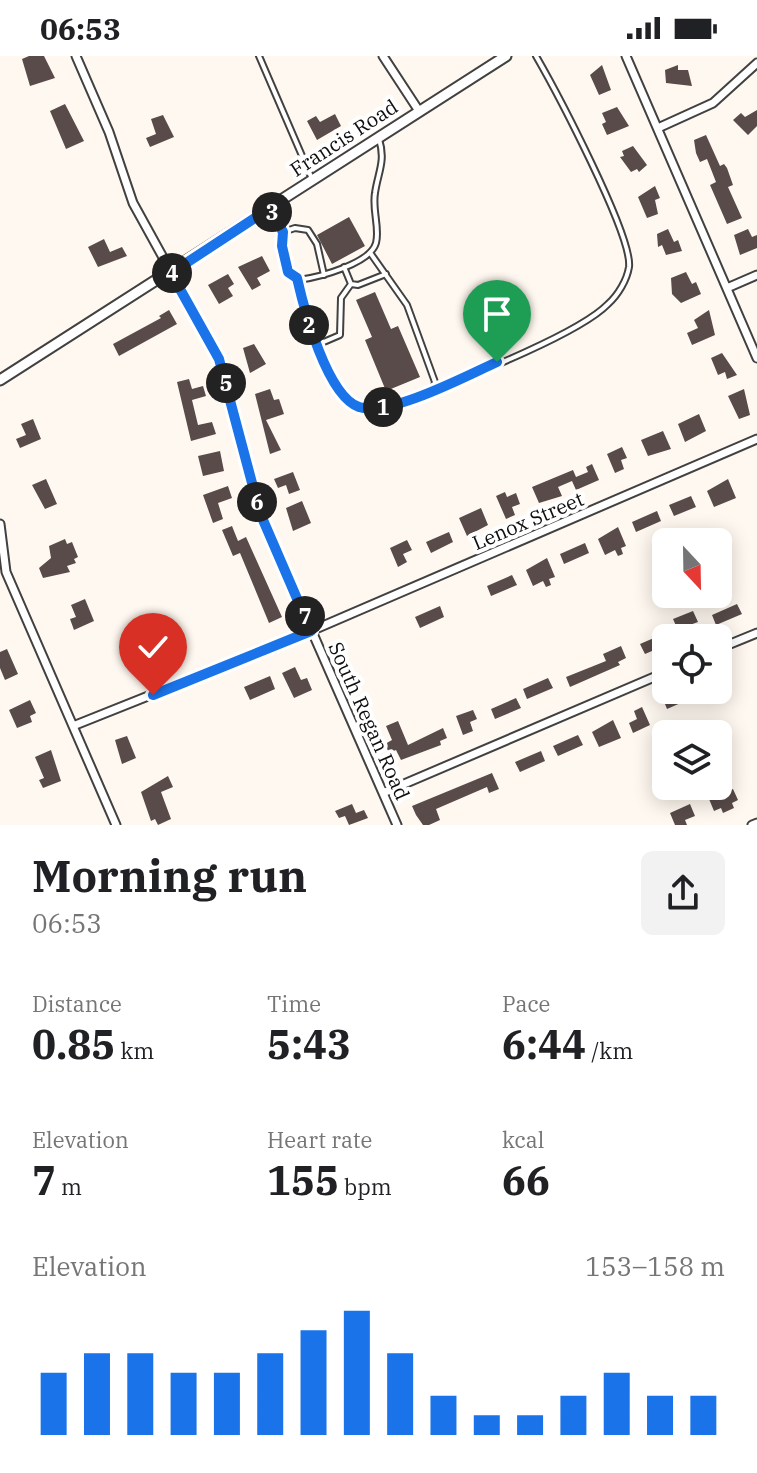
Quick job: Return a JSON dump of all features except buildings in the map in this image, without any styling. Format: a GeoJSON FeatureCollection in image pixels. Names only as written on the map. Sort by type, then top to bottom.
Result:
{"type":"FeatureCollection","features":[{"type":"Feature","properties":{"kind":"street","name":"South Regan Road"},"geometry":{"type":"LineString","coordinates":[[76,56],[109,132],[133,203],[219,359],[260,513],[397,825]]}},
{"type":"Feature","properties":{"kind":"street"},"geometry":{"type":"LineString","coordinates":[[383,56],[419,111]]}},
{"type":"Feature","properties":{"kind":"street","name":"Francis Road"},"geometry":{"type":"LineString","coordinates":[[0,380],[506,56]]}},
{"type":"Feature","properties":{"kind":"street"},"geometry":{"type":"LineString","coordinates":[[626,56],[757,358]]}},
{"type":"Feature","properties":{"kind":"street"},"geometry":{"type":"LineString","coordinates":[[658,128],[713,103],[757,63]]}},
{"type":"Feature","properties":{"kind":"street"},"geometry":{"type":"LineString","coordinates":[[727,288],[757,275]]}},
{"type":"Feature","properties":{"kind":"street","name":"Lenox Street"},"geometry":{"type":"LineString","coordinates":[[73,726],[311,631],[757,439]]}},
{"type":"Feature","properties":{"kind":"street"},"geometry":{"type":"LineString","coordinates":[[0,524],[6,572],[116,825]]}},
{"type":"Feature","properties":{"kind":"street"},"geometry":{"type":"LineString","coordinates":[[732,643],[757,633]]}},
{"type":"Feature","properties":{"kind":"street"},"geometry":{"type":"LineString","coordinates":[[383,793],[652,678]]}},
{"type":"Feature","properties":{"kind":"lane"},"geometry":{"type":"LineString","coordinates":[[259,56],[312,179]]}},
{"type":"Feature","properties":{"kind":"lane"},"geometry":{"type":"LineString","coordinates":[[297,278],[307,321],[344,398],[360,408],[389,407],[433,389],[584,322],[608,305],[622,286],[629,267],[621,233],[583,145],[536,56]]}},
{"type":"Feature","properties":{"kind":"lane"},"geometry":{"type":"LineString","coordinates":[[270,208],[283,232],[282,246],[288,272],[297,278],[324,276],[371,254],[377,242],[375,191],[385,156],[379,136]]}},
{"type":"Feature","properties":{"kind":"lane"},"geometry":{"type":"LineString","coordinates":[[283,232],[295,228],[308,230],[317,244],[324,276]]}},
{"type":"Feature","properties":{"kind":"lane"},"geometry":{"type":"LineString","coordinates":[[371,254],[407,305],[435,382],[433,389]]}},
{"type":"Feature","properties":{"kind":"lane"},"geometry":{"type":"LineString","coordinates":[[344,267],[351,284]]}},
{"type":"Feature","properties":{"kind":"lane"},"geometry":{"type":"LineString","coordinates":[[351,284],[358,285],[386,274]]}},
{"type":"Feature","properties":{"kind":"lane"},"geometry":{"type":"LineString","coordinates":[[318,344],[340,335],[341,298],[351,284]]}},
{"type":"Feature","properties":{"kind":"route"},"geometry":{"type":"LineString","coordinates":[[153,695],[311,631],[260,513],[219,359],[171,273],[270,208],[283,232],[282,246],[288,272],[297,278],[307,321],[344,398],[360,408],[389,407],[497,362]]}}]}
